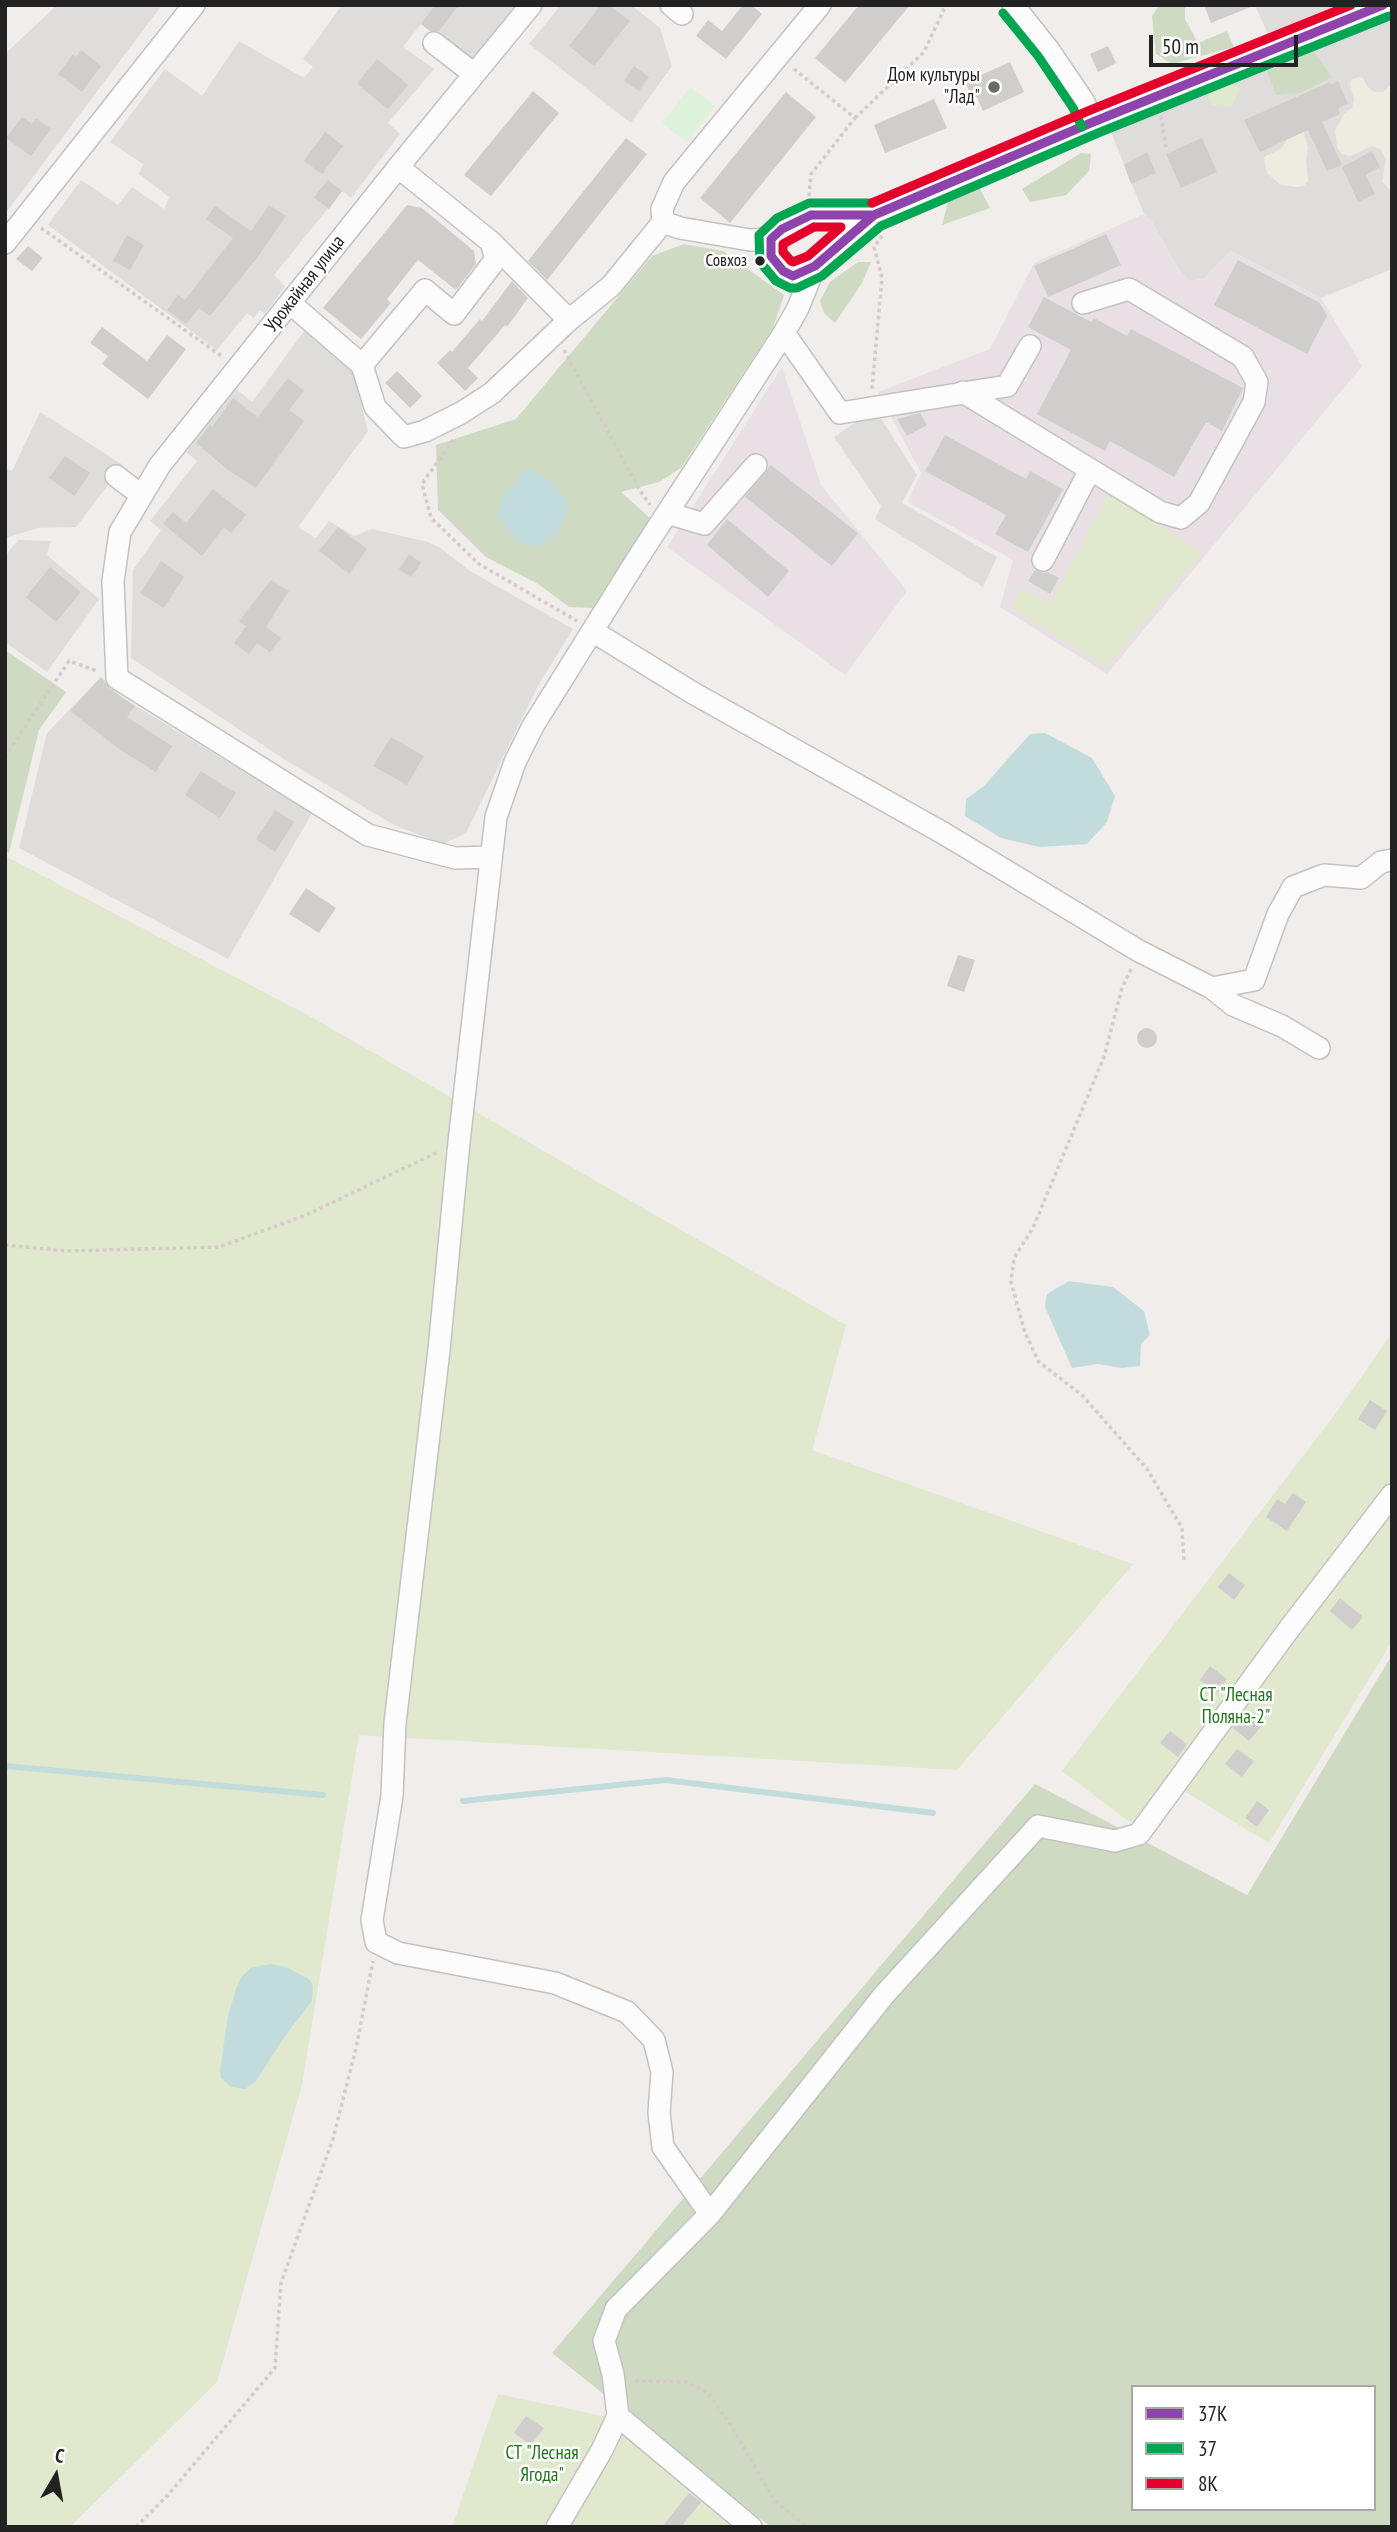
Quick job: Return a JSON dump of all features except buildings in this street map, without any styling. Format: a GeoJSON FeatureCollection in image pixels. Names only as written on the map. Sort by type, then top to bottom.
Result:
{"type":"FeatureCollection","features":[{"type":"Feature","properties":{"kind":"street"},"geometry":{"type":"LineString","coordinates":[[5,243],[194,5]]}},
{"type":"Feature","properties":{"kind":"street","name":"Урожайная улица"},"geometry":{"type":"LineString","coordinates":[[117,678],[113,581],[120,532],[141,495],[160,466],[238,368],[531,5]]}},
{"type":"Feature","properties":{"kind":"street"},"geometry":{"type":"LineString","coordinates":[[290,303],[362,365],[375,407],[404,437],[425,431],[461,413],[492,393],[562,327],[611,286],[663,222],[662,209],[674,182],[820,5]]}},
{"type":"Feature","properties":{"kind":"street"},"geometry":{"type":"LineString","coordinates":[[1013,5],[1048,49],[1084,102],[1093,122]]}},
{"type":"Feature","properties":{"kind":"street"},"geometry":{"type":"LineString","coordinates":[[771,239],[771,256],[783,271],[793,276],[815,266],[880,213],[1093,122],[1384,5]]}},
{"type":"Feature","properties":{"kind":"street"},"geometry":{"type":"LineString","coordinates":[[434,43],[474,74]]}},
{"type":"Feature","properties":{"kind":"street"},"geometry":{"type":"LineString","coordinates":[[398,167],[491,242],[562,327]]}},
{"type":"Feature","properties":{"kind":"street"},"geometry":{"type":"LineString","coordinates":[[663,222],[680,228],[750,240],[771,239],[782,229],[811,215],[880,213]]}},
{"type":"Feature","properties":{"kind":"street"},"geometry":{"type":"LineString","coordinates":[[362,365],[425,290],[453,314],[496,259],[491,242]]}},
{"type":"Feature","properties":{"kind":"street"},"geometry":{"type":"LineString","coordinates":[[710,2214],[663,2147],[659,2113],[662,2072],[654,2040],[627,2012],[555,1983],[398,1953],[376,1942],[372,1920],[392,1796],[395,1723],[439,1350],[459,1142],[496,817],[515,762],[533,726],[784,333],[798,309],[815,266]]}},
{"type":"Feature","properties":{"kind":"street"},"geometry":{"type":"LineString","coordinates":[[963,392],[1160,512],[1181,518],[1199,503],[1254,402],[1257,382],[1243,357],[1129,289],[1083,303]]}},
{"type":"Feature","properties":{"kind":"street"},"geometry":{"type":"LineString","coordinates":[[784,333],[841,413],[1007,386],[1030,346]]}},
{"type":"Feature","properties":{"kind":"street"},"geometry":{"type":"LineString","coordinates":[[664,517],[704,524],[756,466]]}},
{"type":"Feature","properties":{"kind":"street"},"geometry":{"type":"LineString","coordinates":[[1043,560],[1090,470]]}},
{"type":"Feature","properties":{"kind":"street"},"geometry":{"type":"LineString","coordinates":[[116,476],[141,495]]}},
{"type":"Feature","properties":{"kind":"street"},"geometry":{"type":"LineString","coordinates":[[594,632],[693,693],[943,833],[1139,951],[1212,988],[1233,1005],[1282,1026],[1319,1048]]}},
{"type":"Feature","properties":{"kind":"street"},"geometry":{"type":"LineString","coordinates":[[117,678],[368,835],[455,858],[491,857]]}},
{"type":"Feature","properties":{"kind":"street"},"geometry":{"type":"LineString","coordinates":[[1212,988],[1254,980],[1278,914],[1293,887],[1324,875],[1361,878],[1381,862],[1392,860]]}},
{"type":"Feature","properties":{"kind":"street"},"geometry":{"type":"LineString","coordinates":[[557,2527],[602,2450],[618,2416],[613,2374],[604,2341],[616,2309],[710,2214],[884,1995],[1038,1826],[1115,1841],[1139,1834],[1289,1629],[1392,1495]]}},
{"type":"Feature","properties":{"kind":"street"},"geometry":{"type":"LineString","coordinates":[[618,2416],[751,2527]]}},
{"type":"Feature","properties":{"kind":"path"},"geometry":{"type":"LineString","coordinates":[[811,215],[811,174],[855,118],[924,52],[946,5]]}},
{"type":"Feature","properties":{"kind":"path"},"geometry":{"type":"LineString","coordinates":[[778,56],[855,118]]}},
{"type":"Feature","properties":{"kind":"path"},"geometry":{"type":"LineString","coordinates":[[1157,96],[1166,148]]}},
{"type":"Feature","properties":{"kind":"path"},"geometry":{"type":"LineString","coordinates":[[865,410],[872,392],[882,278],[874,247],[892,224],[880,213]]}},
{"type":"Feature","properties":{"kind":"path"},"geometry":{"type":"LineString","coordinates":[[38,226],[238,368]]}},
{"type":"Feature","properties":{"kind":"path"},"geometry":{"type":"LineString","coordinates":[[562,327],[639,489],[664,517]]}},
{"type":"Feature","properties":{"kind":"path"},"geometry":{"type":"LineString","coordinates":[[461,413],[462,428],[422,484],[431,517],[480,564],[594,632]]}},
{"type":"Feature","properties":{"kind":"path"},"geometry":{"type":"LineString","coordinates":[[5,757],[69,661],[117,678]]}},
{"type":"Feature","properties":{"kind":"path"},"geometry":{"type":"LineString","coordinates":[[1139,951],[1122,988],[1104,1057],[1033,1228],[1014,1258],[1011,1282],[1025,1333],[1039,1362],[1083,1396],[1147,1469],[1182,1528],[1184,1560]]}},
{"type":"Feature","properties":{"kind":"path"},"geometry":{"type":"LineString","coordinates":[[5,1245],[66,1251],[219,1247],[306,1215],[459,1142]]}},
{"type":"Feature","properties":{"kind":"path"},"geometry":{"type":"LineString","coordinates":[[136,2527],[167,2496],[275,2368],[281,2283],[333,2139],[356,2048],[376,1942]]}},
{"type":"Feature","properties":{"kind":"path"},"geometry":{"type":"LineString","coordinates":[[613,2374],[629,2381],[686,2382],[708,2393],[730,2424],[774,2500],[808,2527]]}},
{"type":"Feature","properties":{"kind":"shaded area"},"geometry":{"type":"Polygon","coordinates":[[[57,5],[162,5],[5,214],[5,54],[57,5]]]}},
{"type":"Feature","properties":{"kind":"shaded area"},"geometry":{"type":"Polygon","coordinates":[[[342,5],[515,5],[470,63],[421,24],[403,47],[434,69],[388,123],[400,134],[351,198],[342,191],[274,275],[285,286],[265,314],[260,310],[254,318],[247,313],[217,350],[48,225],[81,180],[118,205],[132,187],[164,209],[169,197],[139,174],[143,164],[110,142],[165,69],[202,96],[239,41],[304,78],[313,67],[303,59],[342,5]]]}},
{"type":"Feature","properties":{"kind":"shaded area"},"geometry":{"type":"Polygon","coordinates":[[[561,5],[631,5],[660,28],[672,66],[631,123],[529,44],[561,5]]]}},
{"type":"Feature","properties":{"kind":"shaded area"},"geometry":{"type":"Polygon","coordinates":[[[1255,5],[1350,5],[1269,37],[1255,5]]]}},
{"type":"Feature","properties":{"kind":"shaded area"},"geometry":{"type":"Polygon","coordinates":[[[1392,13],[1392,269],[1321,298],[1231,251],[1203,279],[1189,281],[1178,268],[1152,222],[1144,214],[1109,127],[1392,13]]]}},
{"type":"Feature","properties":{"kind":"shaded area"},"geometry":{"type":"Polygon","coordinates":[[[1363,78],[1374,92],[1383,92],[1392,84],[1392,191],[1382,182],[1386,159],[1380,149],[1372,146],[1350,156],[1341,154],[1337,147],[1335,130],[1344,114],[1352,108],[1354,99],[1350,84],[1351,80],[1363,78]]]}},
{"type":"Feature","properties":{"kind":"shaded area"},"geometry":{"type":"Polygon","coordinates":[[[1303,129],[1308,148],[1308,181],[1304,186],[1281,185],[1267,173],[1264,157],[1281,149],[1288,138],[1303,129]]]}},
{"type":"Feature","properties":{"kind":"shaded area"},"geometry":{"type":"Polygon","coordinates":[[[1144,214],[1152,222],[1178,268],[1189,281],[1203,279],[1231,251],[1321,298],[1362,366],[1107,674],[1000,607],[1013,560],[908,502],[921,473],[878,392],[990,349],[1034,263],[1144,214]]]}},
{"type":"Feature","properties":{"kind":"shaded area"},"geometry":{"type":"Polygon","coordinates":[[[305,330],[353,372],[368,431],[298,527],[316,538],[329,521],[354,536],[372,529],[428,542],[439,547],[470,571],[573,629],[539,684],[466,833],[443,844],[394,825],[287,761],[131,658],[133,570],[161,530],[150,521],[197,461],[186,452],[236,389],[252,402],[305,330]]]}},
{"type":"Feature","properties":{"kind":"shaded area"},"geometry":{"type":"Polygon","coordinates":[[[782,367],[821,485],[907,591],[845,675],[667,547],[782,367]]]}},
{"type":"Feature","properties":{"kind":"shaded area"},"geometry":{"type":"Polygon","coordinates":[[[875,409],[917,475],[902,503],[997,557],[983,587],[875,519],[881,506],[834,437],[875,409]]]}},
{"type":"Feature","properties":{"kind":"shaded area"},"geometry":{"type":"Polygon","coordinates":[[[40,412],[123,465],[76,527],[38,528],[5,538],[5,468],[12,471],[40,412]]]}},
{"type":"Feature","properties":{"kind":"shaded area"},"geometry":{"type":"Polygon","coordinates":[[[18,540],[51,541],[47,555],[99,599],[47,672],[5,642],[5,556],[18,540]]]}},
{"type":"Feature","properties":{"kind":"shaded area"},"geometry":{"type":"Polygon","coordinates":[[[101,677],[121,697],[312,813],[228,959],[19,848],[47,733],[101,677]]]}},
{"type":"Feature","properties":{"kind":"green space"},"geometry":{"type":"Polygon","coordinates":[[[1159,5],[1185,5],[1185,19],[1198,43],[1227,31],[1234,47],[1172,64],[1156,54],[1152,16],[1159,5]]]}},
{"type":"Feature","properties":{"kind":"green space"},"geometry":{"type":"Polygon","coordinates":[[[1314,52],[1332,77],[1300,93],[1276,95],[1267,71],[1314,52]]]}},
{"type":"Feature","properties":{"kind":"green space"},"geometry":{"type":"Polygon","coordinates":[[[1229,82],[1240,89],[1231,107],[1212,105],[1206,91],[1229,82]]]}},
{"type":"Feature","properties":{"kind":"green space"},"geometry":{"type":"Polygon","coordinates":[[[690,87],[715,106],[687,142],[662,123],[690,87]]]}},
{"type":"Feature","properties":{"kind":"green space"},"geometry":{"type":"Polygon","coordinates":[[[1081,153],[1091,154],[1089,171],[1066,195],[1030,202],[1022,189],[1081,153]]]}},
{"type":"Feature","properties":{"kind":"green space"},"geometry":{"type":"Polygon","coordinates":[[[979,187],[990,208],[942,225],[948,202],[965,191],[979,187]]]}},
{"type":"Feature","properties":{"kind":"green space"},"geometry":{"type":"Polygon","coordinates":[[[684,244],[723,251],[784,295],[773,328],[681,468],[659,482],[621,492],[650,518],[593,608],[569,607],[538,584],[486,557],[438,510],[436,445],[516,419],[652,256],[684,244]]]}},
{"type":"Feature","properties":{"kind":"green space"},"geometry":{"type":"Polygon","coordinates":[[[858,262],[871,262],[862,283],[835,323],[824,313],[820,301],[830,282],[858,262]]]}},
{"type":"Feature","properties":{"kind":"green space"},"geometry":{"type":"Polygon","coordinates":[[[1109,492],[1202,553],[1106,667],[1011,607],[1019,588],[1051,602],[1109,492]]]}},
{"type":"Feature","properties":{"kind":"green space"},"geometry":{"type":"Polygon","coordinates":[[[5,650],[66,692],[39,730],[9,853],[5,851],[5,650]]]}},
{"type":"Feature","properties":{"kind":"green space"},"geometry":{"type":"Polygon","coordinates":[[[5,856],[313,1018],[846,1325],[812,1450],[1133,1564],[957,1770],[359,1735],[302,2085],[217,2382],[70,2527],[5,2527],[5,856]]]}},
{"type":"Feature","properties":{"kind":"green space","name":"СТ \"Лесная Поляна-2\""},"geometry":{"type":"Polygon","coordinates":[[[1392,1333],[1392,1641],[1269,1843],[1184,1791],[1165,1795],[1131,1823],[1062,1771],[1336,1413],[1392,1333]]]}},
{"type":"Feature","properties":{"kind":"green space"},"geometry":{"type":"Polygon","coordinates":[[[1392,1655],[1392,2527],[771,2527],[552,2353],[1035,1784],[1247,1895],[1392,1655]]]}},
{"type":"Feature","properties":{"kind":"green space","name":"СТ \"Лесная Ягода\""},"geometry":{"type":"Polygon","coordinates":[[[498,2394],[631,2422],[757,2527],[452,2527],[498,2394]]]}},
{"type":"Feature","properties":{"kind":"water"},"geometry":{"type":"Polygon","coordinates":[[[523,469],[535,472],[556,485],[569,505],[557,534],[537,547],[516,541],[498,515],[503,495],[516,484],[523,469]]]}},
{"type":"Feature","properties":{"kind":"water"},"geometry":{"type":"Polygon","coordinates":[[[1045,733],[1092,758],[1115,796],[1107,822],[1087,844],[1040,847],[1001,838],[965,816],[966,799],[984,786],[1030,734],[1045,733]]]}},
{"type":"Feature","properties":{"kind":"water"},"geometry":{"type":"Polygon","coordinates":[[[1069,1281],[1113,1287],[1144,1311],[1150,1335],[1141,1344],[1140,1366],[1122,1368],[1098,1364],[1072,1368],[1045,1307],[1047,1294],[1069,1281]]]}},
{"type":"Feature","properties":{"kind":"water"},"geometry":{"type":"Polygon","coordinates":[[[270,1964],[286,1967],[310,1980],[313,1986],[312,2001],[256,2081],[245,2089],[231,2087],[221,2078],[220,2071],[228,2016],[236,1989],[241,1977],[251,1968],[270,1964]]]}},
{"type":"Feature","properties":{"kind":"waterway"},"geometry":{"type":"LineString","coordinates":[[5,1766],[323,1795]]}},
{"type":"Feature","properties":{"kind":"waterway"},"geometry":{"type":"LineString","coordinates":[[463,1801],[666,1780],[933,1813]]}},
{"type":"Feature","properties":{"kind":"transit line","name":"8К"},"geometry":{"type":"LineString","coordinates":[[872,203],[1088,111],[1351,5]]}},
{"type":"Feature","properties":{"kind":"transit line","name":"37К"},"geometry":{"type":"LineString","coordinates":[[874,215],[1093,122],[1383,5]]}},
{"type":"Feature","properties":{"kind":"transit line","name":"37"},"geometry":{"type":"LineString","coordinates":[[1003,13],[1038,56],[1073,108],[1082,127]]}},
{"type":"Feature","properties":{"kind":"transit line","name":"37"},"geometry":{"type":"LineString","coordinates":[[872,203],[809,203],[777,218],[759,235],[760,262],[776,281],[790,288],[797,288],[822,276],[881,226],[1098,133],[1389,16]]}},
{"type":"Feature","properties":{"kind":"transit line","name":"37К"},"geometry":{"type":"LineString","coordinates":[[811,215],[874,215],[815,266],[793,276],[783,271],[771,256],[771,239],[782,229],[811,215]]}},
{"type":"Feature","properties":{"kind":"transit line","name":"8К"},"geometry":{"type":"LineString","coordinates":[[814,227],[841,227],[808,256],[791,261],[783,252],[783,244],[814,227]]}},
{"type":"Feature","properties":{"kind":"place","name":"Дом культуры \"Лад\""},"geometry":{"type":"Point","coordinates":[994,87]}},
{"type":"Feature","properties":{"kind":"place","name":"Совхоз"},"geometry":{"type":"Point","coordinates":[760,261]}}]}
